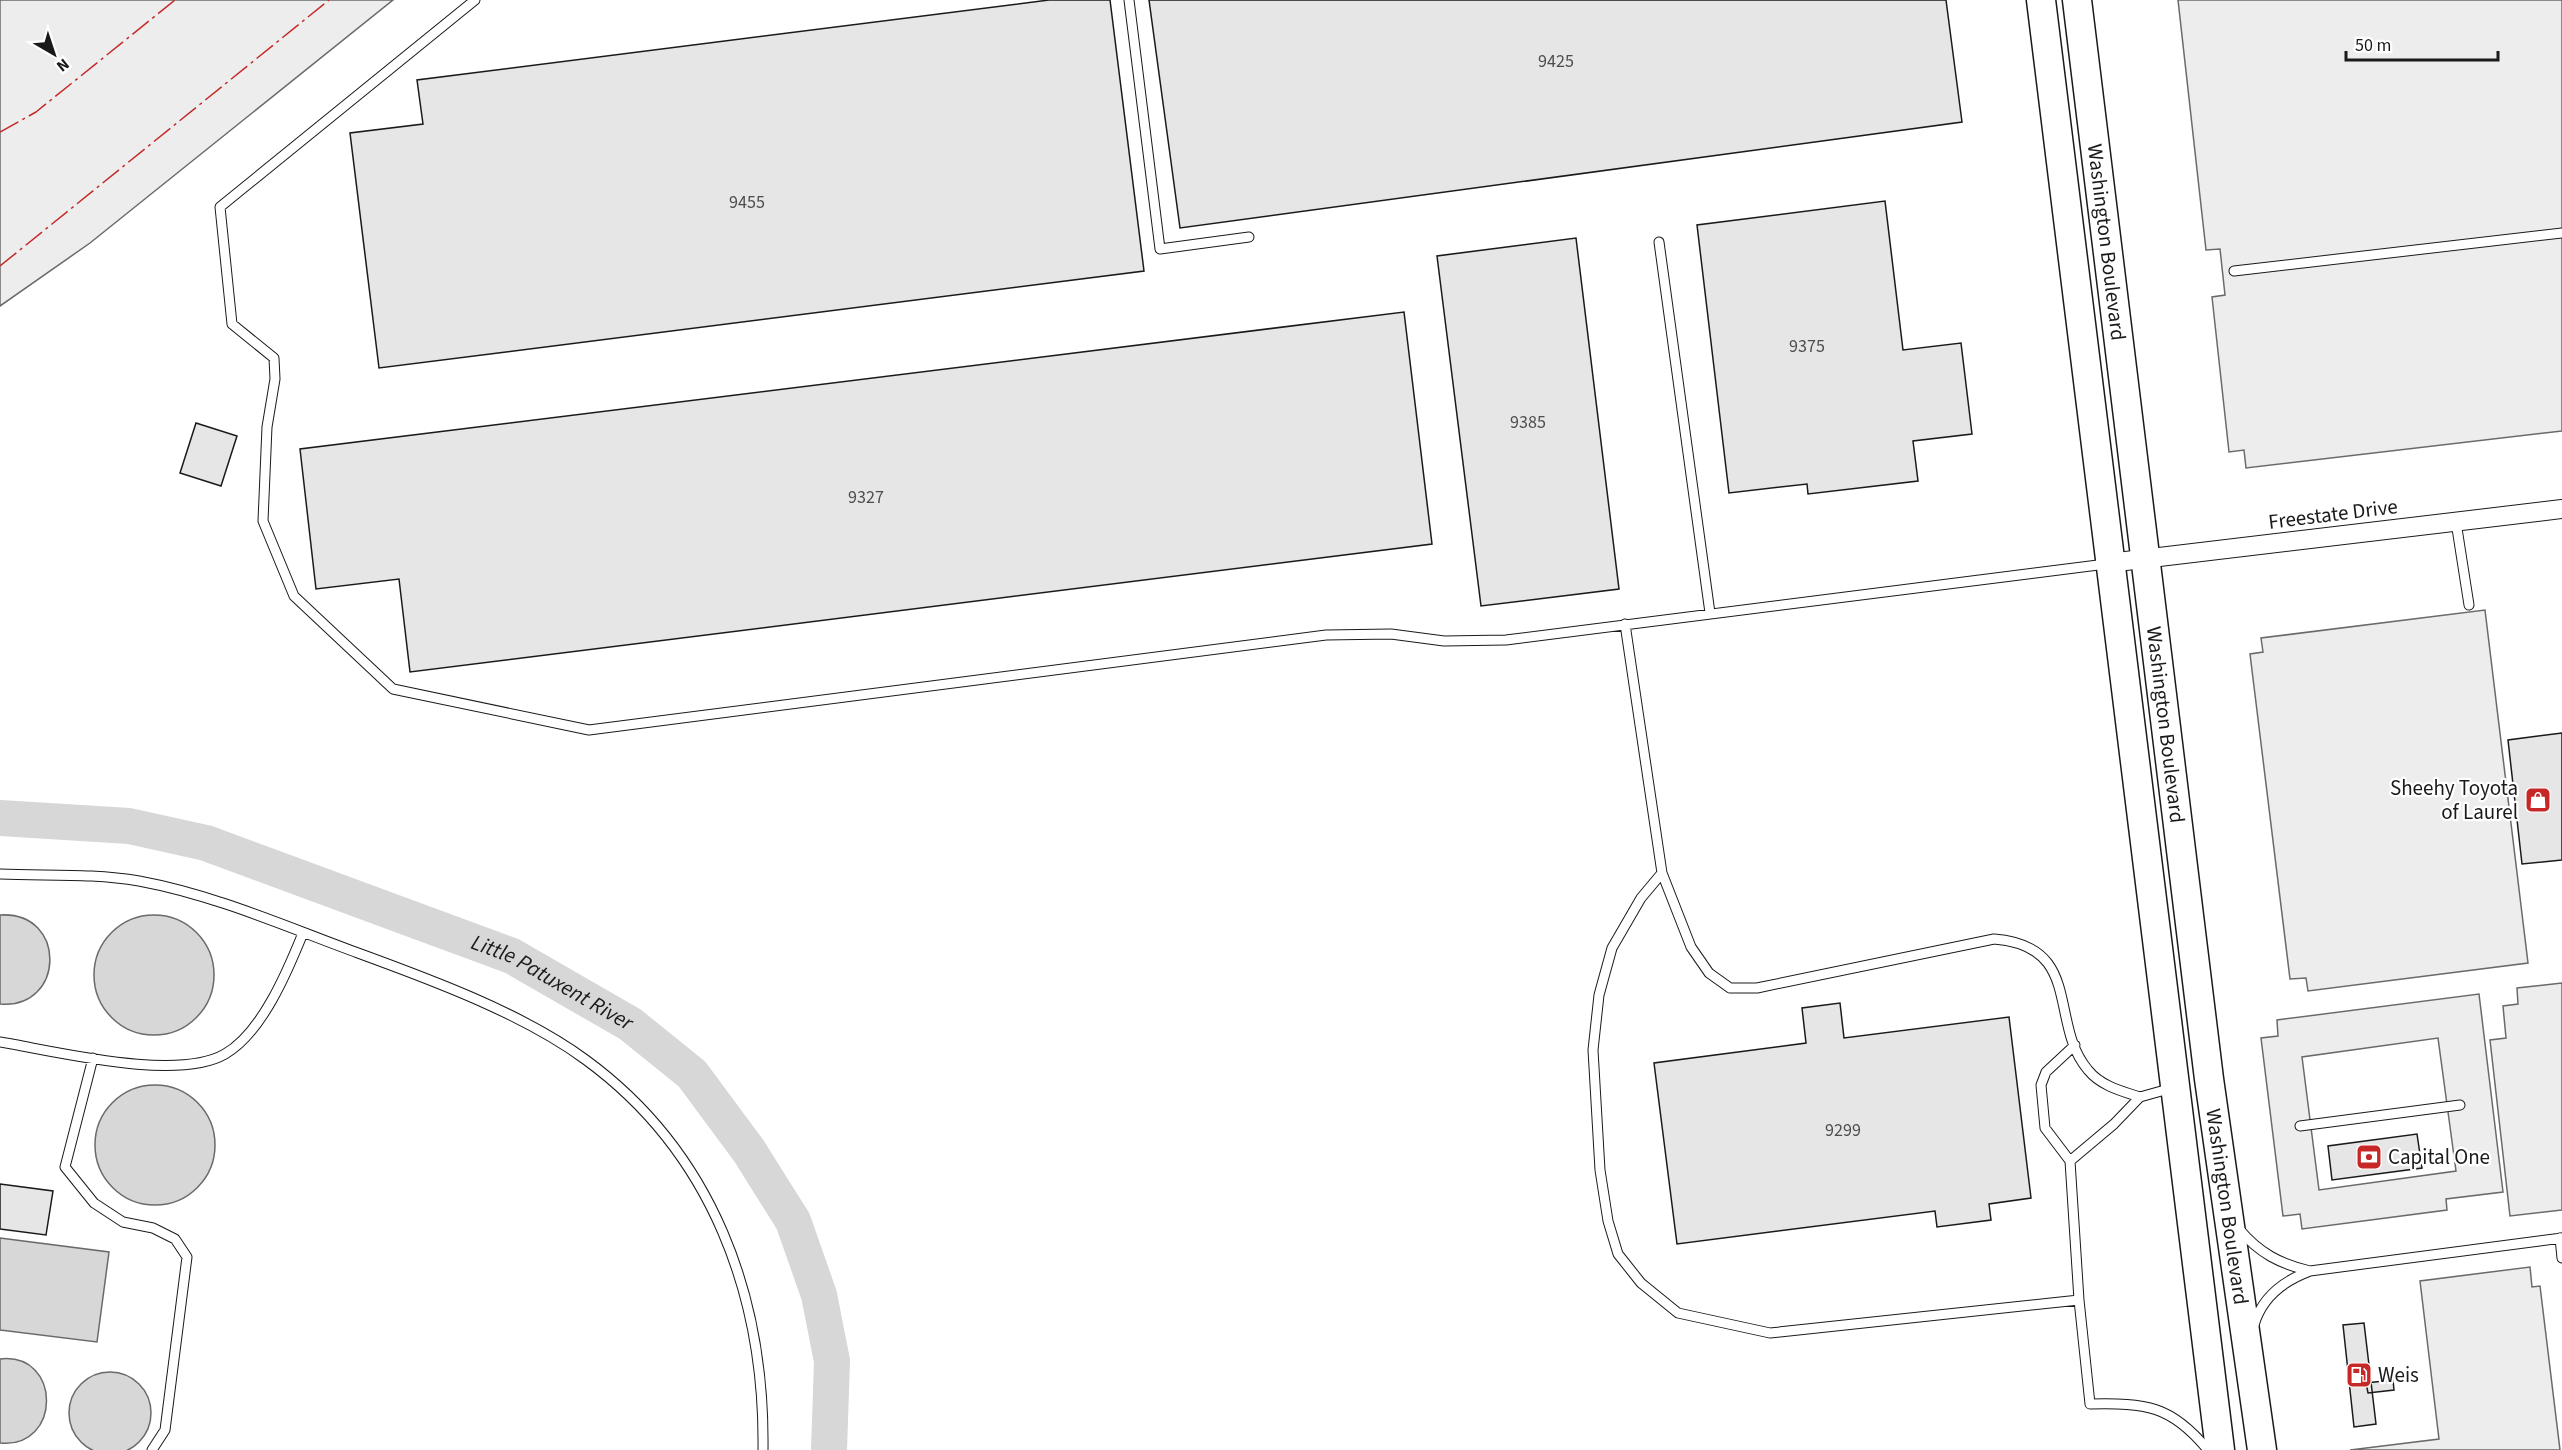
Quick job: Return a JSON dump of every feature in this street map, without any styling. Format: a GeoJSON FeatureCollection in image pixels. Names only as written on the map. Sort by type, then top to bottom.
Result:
{"type":"FeatureCollection","features":[{"type":"Feature","properties":{"kind":"main road","name":"Washington Boulevard"},"geometry":{"type":"LineString","coordinates":[[2041,0],[2220,1450]]}},
{"type":"Feature","properties":{"kind":"main road","name":"Washington Boulevard"},"geometry":{"type":"LineString","coordinates":[[2077,0],[2208,1068],[2262,1450]]}},
{"type":"Feature","properties":{"kind":"street","name":"Freestate Drive"},"geometry":{"type":"LineString","coordinates":[[2109,563],[2562,509]]}},
{"type":"Feature","properties":{"kind":"lane"},"geometry":{"type":"LineString","coordinates":[[475,0],[220,207],[232,324],[274,358],[275,379],[267,427],[264,521],[294,596],[393,689],[589,730],[1326,634],[1391,634],[1444,641],[1506,640],[2109,563]]}},
{"type":"Feature","properties":{"kind":"lane"},"geometry":{"type":"LineString","coordinates":[[1129,0],[1160,249],[1249,237]]}},
{"type":"Feature","properties":{"kind":"lane"},"geometry":{"type":"LineString","coordinates":[[2234,270],[2562,233]]}},
{"type":"Feature","properties":{"kind":"lane"},"geometry":{"type":"LineString","coordinates":[[1659,242],[1710,613]]}},
{"type":"Feature","properties":{"kind":"lane"},"geometry":{"type":"LineString","coordinates":[[2456,522],[2469,605]]}},
{"type":"Feature","properties":{"kind":"lane"},"geometry":{"type":"LineString","coordinates":[[1625,624],[1662,873],[1691,947],[1709,973],[1730,988],[1757,988],[1994,939],[2015,941],[2036,951],[2052,968],[2079,1058],[2089,1071],[2105,1085],[2140,1097]]}},
{"type":"Feature","properties":{"kind":"lane"},"geometry":{"type":"LineString","coordinates":[[1662,873],[1641,898],[1612,948],[1599,995],[1593,1050],[1600,1170],[1608,1221],[1618,1254],[1641,1282],[1678,1313],[1770,1333],[2079,1300]]}},
{"type":"Feature","properties":{"kind":"lane"},"geometry":{"type":"LineString","coordinates":[[0,874],[68,874],[138,881],[240,909],[399,968],[543,1033],[586,1060],[630,1098],[662,1132],[719,1221],[736,1261],[758,1346],[763,1450]]}},
{"type":"Feature","properties":{"kind":"lane"},"geometry":{"type":"LineString","coordinates":[[0,1042],[93,1058],[181,1067],[224,1055],[238,1045],[252,1028],[275,993],[303,933]]}},
{"type":"Feature","properties":{"kind":"lane"},"geometry":{"type":"LineString","coordinates":[[2075,1045],[2046,1072],[2041,1085],[2045,1128],[2070,1161],[2079,1300],[2090,1404],[2134,1403],[2159,1409],[2176,1418],[2208,1450]]}},
{"type":"Feature","properties":{"kind":"lane"},"geometry":{"type":"LineString","coordinates":[[93,1058],[64,1167],[94,1203],[123,1222],[153,1228],[175,1239],[187,1257],[165,1430],[152,1450]]}},
{"type":"Feature","properties":{"kind":"lane"},"geometry":{"type":"LineString","coordinates":[[2070,1161],[2114,1124],[2140,1097],[2175,1087]]}},
{"type":"Feature","properties":{"kind":"lane"},"geometry":{"type":"LineString","coordinates":[[2300,1126],[2460,1105]]}},
{"type":"Feature","properties":{"kind":"lane"},"geometry":{"type":"LineString","coordinates":[[2229,1214],[2252,1244],[2268,1256],[2286,1265],[2310,1271]]}},
{"type":"Feature","properties":{"kind":"lane"},"geometry":{"type":"LineString","coordinates":[[2248,1345],[2256,1316],[2268,1296],[2287,1280],[2310,1271],[2561,1238],[2562,1258]]}},
{"type":"Feature","properties":{"kind":"shaded area"},"geometry":{"type":"Polygon","coordinates":[[[0,0],[393,0],[90,243],[0,306],[0,0]]]}},
{"type":"Feature","properties":{"kind":"shaded area"},"geometry":{"type":"Polygon","coordinates":[[[2178,0],[2562,0],[2562,431],[2246,468],[2244,450],[2229,452],[2212,297],[2225,295],[2220,249],[2206,250],[2178,0]]]}},
{"type":"Feature","properties":{"kind":"shaded area"},"geometry":{"type":"Polygon","coordinates":[[[2485,610],[2528,963],[2308,991],[2306,978],[2290,979],[2250,654],[2263,652],[2261,638],[2485,610]]]}},
{"type":"Feature","properties":{"kind":"shaded area"},"geometry":{"type":"Polygon","coordinates":[[[0,915],[22,918],[38,928],[47,943],[50,960],[46,977],[37,992],[21,1002],[0,1004],[0,915]]]}},
{"type":"Feature","properties":{"kind":"shaded area"},"geometry":{"type":"Polygon","coordinates":[[[154,915],[177,919],[197,932],[210,952],[214,975],[210,998],[197,1018],[177,1031],[154,1035],[131,1031],[111,1018],[98,998],[94,975],[98,952],[111,932],[131,919],[154,915]]]}},
{"type":"Feature","properties":{"kind":"shaded area"},"geometry":{"type":"Polygon","coordinates":[[[2562,983],[2562,1210],[2510,1216],[2490,1040],[2506,1038],[2503,1006],[2518,1004],[2517,988],[2562,983]]]}},
{"type":"Feature","properties":{"kind":"shaded area"},"geometry":{"type":"Polygon","coordinates":[[[2479,994],[2503,1192],[2446,1199],[2447,1210],[2302,1229],[2300,1214],[2283,1216],[2261,1038],[2278,1036],[2277,1020],[2479,994]],[[2438,1038],[2302,1057],[2319,1190],[2456,1171],[2438,1038]]]}},
{"type":"Feature","properties":{"kind":"shaded area"},"geometry":{"type":"Polygon","coordinates":[[[155,1085],[178,1089],[198,1102],[211,1122],[215,1145],[211,1168],[198,1188],[178,1201],[155,1205],[132,1201],[112,1188],[99,1168],[95,1145],[99,1122],[112,1102],[132,1089],[155,1085]]]}},
{"type":"Feature","properties":{"kind":"shaded area"},"geometry":{"type":"Polygon","coordinates":[[[0,1238],[109,1252],[97,1342],[0,1330],[0,1238]]]}},
{"type":"Feature","properties":{"kind":"shaded area"},"geometry":{"type":"Polygon","coordinates":[[[2530,1267],[2532,1287],[2540,1286],[2560,1450],[2350,1450],[2439,1439],[2420,1281],[2530,1267]]]}},
{"type":"Feature","properties":{"kind":"shaded area"},"geometry":{"type":"Polygon","coordinates":[[[0,1359],[20,1361],[35,1370],[44,1384],[46,1401],[44,1417],[35,1431],[20,1441],[0,1443],[0,1359]]]}},
{"type":"Feature","properties":{"kind":"shaded area"},"geometry":{"type":"Polygon","coordinates":[[[110,1372],[126,1375],[139,1384],[148,1397],[151,1413],[148,1429],[139,1442],[126,1451],[110,1454],[94,1451],[81,1442],[72,1429],[69,1413],[72,1397],[81,1384],[94,1375],[110,1372]]]}},
{"type":"Feature","properties":{"kind":"building"},"geometry":{"type":"Polygon","coordinates":[[[1049,0],[1110,0],[1144,271],[379,368],[350,133],[423,124],[417,80],[1049,0]]]}},
{"type":"Feature","properties":{"kind":"building"},"geometry":{"type":"Polygon","coordinates":[[[1149,0],[1946,0],[1962,122],[1180,228],[1149,0]]]}},
{"type":"Feature","properties":{"kind":"building"},"geometry":{"type":"Polygon","coordinates":[[[1885,201],[1903,350],[1961,343],[1972,434],[1913,441],[1918,481],[1808,494],[1807,484],[1729,493],[1697,225],[1885,201]]]}},
{"type":"Feature","properties":{"kind":"building"},"geometry":{"type":"Polygon","coordinates":[[[1576,238],[1619,589],[1481,606],[1437,256],[1576,238]]]}},
{"type":"Feature","properties":{"kind":"building"},"geometry":{"type":"Polygon","coordinates":[[[1404,312],[1432,544],[410,672],[399,579],[316,589],[300,449],[1404,312]]]}},
{"type":"Feature","properties":{"kind":"building"},"geometry":{"type":"Polygon","coordinates":[[[196,423],[237,436],[221,486],[180,473],[196,423]]]}},
{"type":"Feature","properties":{"kind":"building","name":"Sheehy Toyota of Laurel"},"geometry":{"type":"Polygon","coordinates":[[[2562,733],[2562,860],[2522,864],[2508,740],[2562,733]]]}},
{"type":"Feature","properties":{"kind":"building"},"geometry":{"type":"Polygon","coordinates":[[[1840,1003],[1844,1038],[2009,1017],[2031,1198],[1989,1204],[1991,1220],[1937,1227],[1935,1211],[1677,1244],[1654,1063],[1806,1043],[1802,1008],[1840,1003]]]}},
{"type":"Feature","properties":{"kind":"building"},"geometry":{"type":"Polygon","coordinates":[[[2417,1134],[2422,1168],[2332,1180],[2328,1146],[2417,1134]]]}},
{"type":"Feature","properties":{"kind":"building"},"geometry":{"type":"Polygon","coordinates":[[[0,1184],[53,1191],[46,1235],[0,1229],[0,1184]]]}},
{"type":"Feature","properties":{"kind":"building","name":"Weis"},"geometry":{"type":"Polygon","coordinates":[[[2364,1323],[2376,1424],[2354,1427],[2343,1325],[2364,1323]]]}},
{"type":"Feature","properties":{"kind":"building"},"geometry":{"type":"Polygon","coordinates":[[[2393,1380],[2394,1390],[2368,1393],[2366,1383],[2393,1380]]]}},
{"type":"Feature","properties":{"kind":"waterway","name":"Little Patuxent River"},"geometry":{"type":"LineString","coordinates":[[0,818],[129,826],[206,843],[512,956],[630,1024],[692,1074],[749,1151],[793,1221],[819,1295],[832,1361],[829,1450]]}},
{"type":"Feature","properties":{"kind":"power"},"geometry":{"type":"LineString","coordinates":[[0,132],[36,112],[175,0]]}},
{"type":"Feature","properties":{"kind":"power"},"geometry":{"type":"LineString","coordinates":[[0,266],[329,0]]}},
{"type":"Feature","properties":{"kind":"place","name":"Sheehy Toyota of Laurel"},"geometry":{"type":"Point","coordinates":[2538,800]}},
{"type":"Feature","properties":{"kind":"place","name":"Capital One"},"geometry":{"type":"Point","coordinates":[2369,1157]}},
{"type":"Feature","properties":{"kind":"place","name":"Weis"},"geometry":{"type":"Point","coordinates":[2359,1375]}}]}
